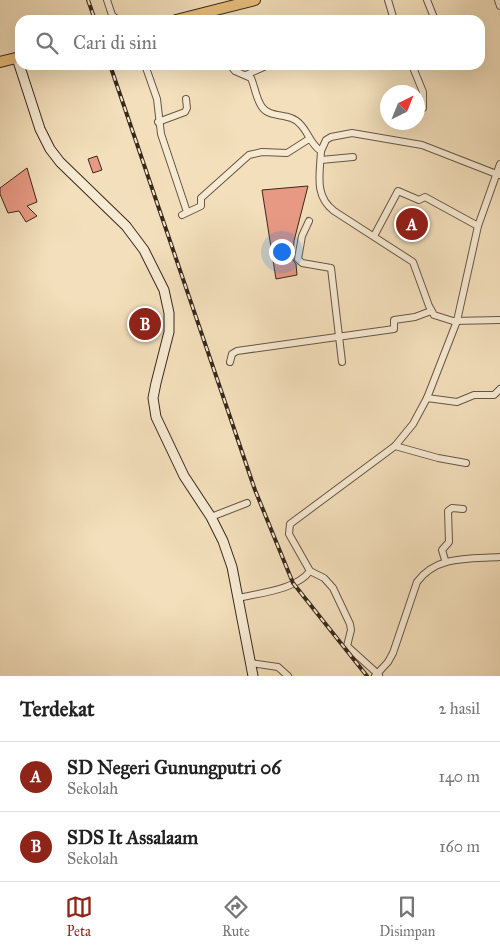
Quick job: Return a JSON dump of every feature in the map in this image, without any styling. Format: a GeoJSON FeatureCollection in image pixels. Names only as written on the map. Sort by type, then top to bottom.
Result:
{"type":"FeatureCollection","features":[{"type":"Feature","properties":{"kind":"main road"},"geometry":{"type":"LineString","coordinates":[[198,15],[225,4],[254,0]]}},
{"type":"Feature","properties":{"kind":"main road"},"geometry":{"type":"LineString","coordinates":[[0,62],[15,59]]}},
{"type":"Feature","properties":{"kind":"street"},"geometry":{"type":"LineString","coordinates":[[107,0],[112,15]]}},
{"type":"Feature","properties":{"kind":"street"},"geometry":{"type":"LineString","coordinates":[[388,0],[392,15]]}},
{"type":"Feature","properties":{"kind":"street"},"geometry":{"type":"LineString","coordinates":[[427,0],[433,15]]}},
{"type":"Feature","properties":{"kind":"street"},"geometry":{"type":"LineString","coordinates":[[498,0],[500,6]]}},
{"type":"Feature","properties":{"kind":"street"},"geometry":{"type":"LineString","coordinates":[[22,70],[40,129],[50,149],[60,162],[126,226],[144,250],[158,274],[167,300],[169,332],[153,398],[156,417],[184,476],[211,517],[229,558],[253,676]]}},
{"type":"Feature","properties":{"kind":"street"},"geometry":{"type":"LineString","coordinates":[[147,70],[157,99],[158,122],[185,213],[201,206],[200,198],[248,155],[262,152],[287,153],[309,139]]}},
{"type":"Feature","properties":{"kind":"street"},"geometry":{"type":"LineString","coordinates":[[238,70],[252,79],[262,108],[269,112],[293,117],[300,123],[309,139],[321,151]]}},
{"type":"Feature","properties":{"kind":"street"},"geometry":{"type":"LineString","coordinates":[[246,75],[257,70]]}},
{"type":"Feature","properties":{"kind":"street"},"geometry":{"type":"LineString","coordinates":[[414,70],[420,85]]}},
{"type":"Feature","properties":{"kind":"street"},"geometry":{"type":"LineString","coordinates":[[158,122],[184,112],[187,108],[186,99]]}},
{"type":"Feature","properties":{"kind":"street"},"geometry":{"type":"LineString","coordinates":[[499,174],[422,144],[352,133],[331,137],[326,140],[321,151],[319,185],[324,202],[334,212],[412,262],[431,311],[437,318],[457,321],[500,320]]}},
{"type":"Feature","properties":{"kind":"street"},"geometry":{"type":"LineString","coordinates":[[321,160],[353,158]]}},
{"type":"Feature","properties":{"kind":"street"},"geometry":{"type":"LineString","coordinates":[[500,164],[499,174],[478,226],[457,321],[427,398],[413,424],[394,446],[290,524],[289,534],[310,571],[324,578],[333,588],[350,624],[351,630],[346,642],[347,646],[378,675],[388,662],[402,630],[416,582],[427,571],[445,560],[500,557]]}},
{"type":"Feature","properties":{"kind":"street"},"geometry":{"type":"LineString","coordinates":[[374,236],[398,191],[419,200],[425,197],[478,226]]}},
{"type":"Feature","properties":{"kind":"street"},"geometry":{"type":"LineString","coordinates":[[310,221],[302,234],[298,259],[302,263],[330,268],[337,337],[342,362]]}},
{"type":"Feature","properties":{"kind":"street"},"geometry":{"type":"LineString","coordinates":[[230,362],[232,354],[237,351],[394,330],[394,320],[415,317],[431,311]]}},
{"type":"Feature","properties":{"kind":"street"},"geometry":{"type":"LineString","coordinates":[[427,398],[461,402],[474,395],[494,396],[500,390]]}},
{"type":"Feature","properties":{"kind":"street"},"geometry":{"type":"LineString","coordinates":[[394,446],[466,463]]}},
{"type":"Feature","properties":{"kind":"street"},"geometry":{"type":"LineString","coordinates":[[211,517],[247,503]]}},
{"type":"Feature","properties":{"kind":"street"},"geometry":{"type":"LineString","coordinates":[[445,560],[442,550],[449,542],[448,511],[452,508],[463,508]]}},
{"type":"Feature","properties":{"kind":"street"},"geometry":{"type":"LineString","coordinates":[[238,598],[293,583],[310,571]]}},
{"type":"Feature","properties":{"kind":"street"},"geometry":{"type":"LineString","coordinates":[[251,663],[278,666],[288,676]]}},
{"type":"Feature","properties":{"kind":"building"},"geometry":{"type":"Polygon","coordinates":[[[97,156],[102,170],[93,173],[88,159],[97,156]]]}},
{"type":"Feature","properties":{"kind":"building"},"geometry":{"type":"Polygon","coordinates":[[[27,168],[37,202],[27,206],[37,216],[26,222],[19,211],[8,213],[0,194],[0,188],[27,168]]]}},
{"type":"Feature","properties":{"kind":"building"},"geometry":{"type":"Polygon","coordinates":[[[308,186],[294,241],[293,260],[296,264],[297,275],[276,279],[262,190],[308,186]]]}},
{"type":"Feature","properties":{"kind":"railway"},"geometry":{"type":"LineString","coordinates":[[88,0],[93,15]]}},
{"type":"Feature","properties":{"kind":"railway"},"geometry":{"type":"LineString","coordinates":[[112,70],[255,490],[293,583],[367,676]]}},
{"type":"Feature","properties":{"kind":"place","name":"SD Negeri Gunungputri 06"},"geometry":{"type":"Point","coordinates":[412,224]}},
{"type":"Feature","properties":{"kind":"place","name":"SDS It Assalaam"},"geometry":{"type":"Point","coordinates":[145,324]}}]}
